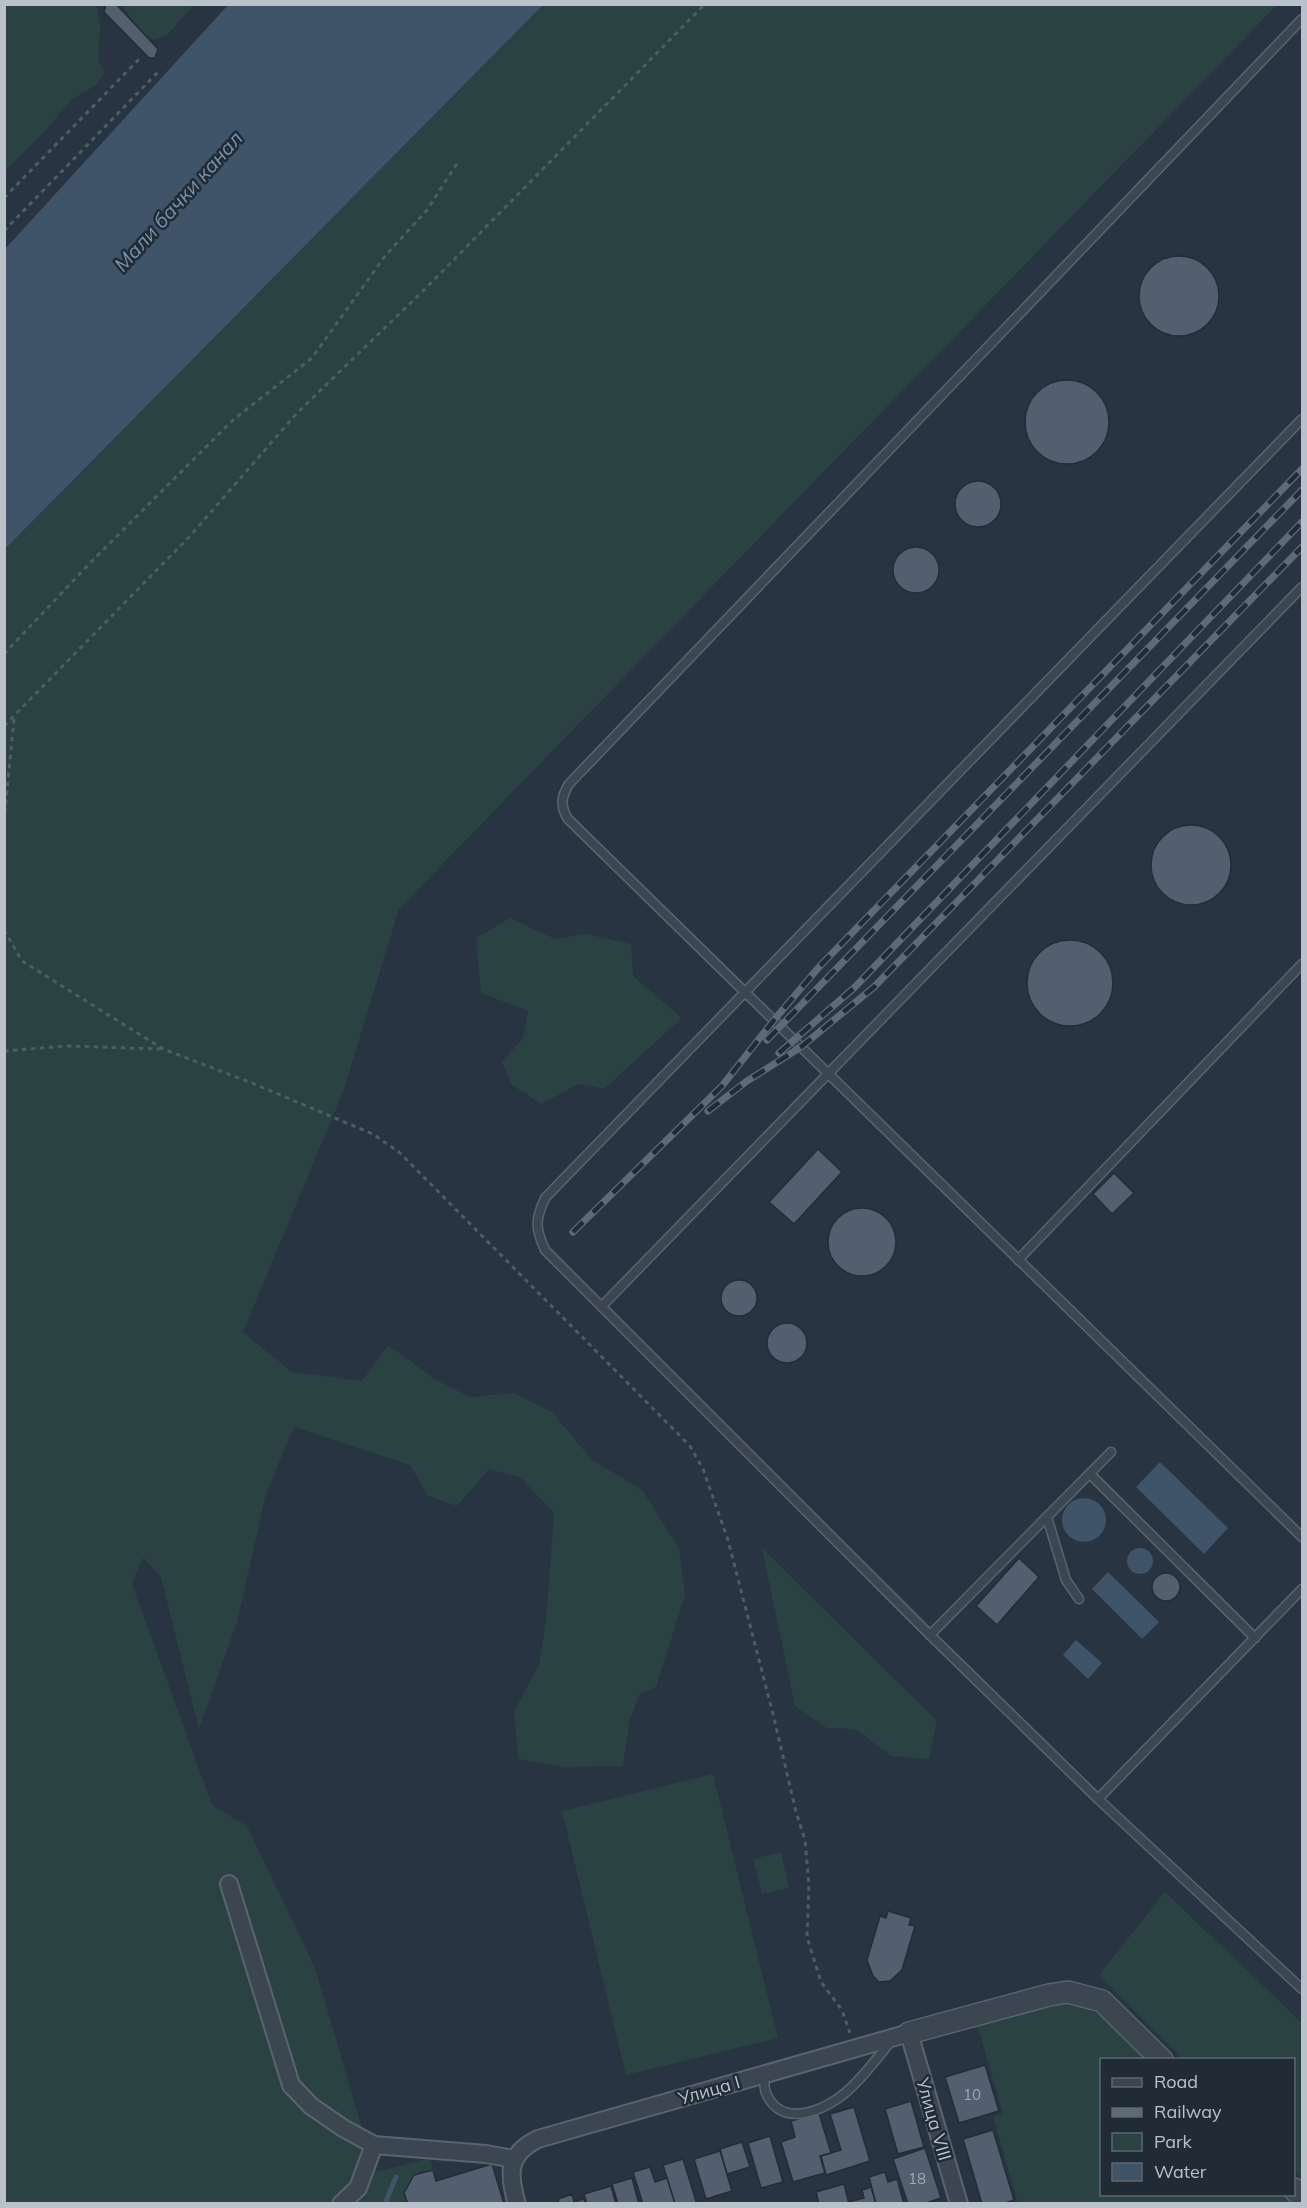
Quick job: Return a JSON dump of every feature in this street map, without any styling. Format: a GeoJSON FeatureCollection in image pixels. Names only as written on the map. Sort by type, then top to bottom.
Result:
{"type":"FeatureCollection","features":[{"type":"Feature","properties":{"kind":"street"},"geometry":{"type":"LineString","coordinates":[[229,1884],[291,2085],[311,2106],[343,2128],[374,2145],[514,2158],[511,2170],[512,2187],[517,2204]]}},
{"type":"Feature","properties":{"kind":"street"},"geometry":{"type":"LineString","coordinates":[[901,2036],[1049,1995],[1068,1992],[1102,2001],[1160,2058]]}},
{"type":"Feature","properties":{"kind":"street","name":"Улица I"},"geometry":{"type":"LineString","coordinates":[[514,2158],[528,2144],[538,2139],[901,2036]]}},
{"type":"Feature","properties":{"kind":"street","name":"Улица VIII"},"geometry":{"type":"LineString","coordinates":[[901,2036],[959,2204]]}},
{"type":"Feature","properties":{"kind":"street"},"geometry":{"type":"LineString","coordinates":[[341,2204],[358,2188],[374,2145]]}},
{"type":"Feature","properties":{"kind":"lane"},"geometry":{"type":"LineString","coordinates":[[1302,19],[569,784],[562,794],[562,810],[568,819],[1302,1537]]}},
{"type":"Feature","properties":{"kind":"lane"},"geometry":{"type":"LineString","coordinates":[[1302,419],[545,1198],[537,1215],[537,1233],[545,1250],[930,1635],[1098,1799],[1302,1989]]}},
{"type":"Feature","properties":{"kind":"lane"},"geometry":{"type":"LineString","coordinates":[[603,1306],[1302,587]]}},
{"type":"Feature","properties":{"kind":"lane"},"geometry":{"type":"LineString","coordinates":[[1018,1260],[1302,964]]}},
{"type":"Feature","properties":{"kind":"lane"},"geometry":{"type":"LineString","coordinates":[[930,1635],[1111,1452]]}},
{"type":"Feature","properties":{"kind":"lane"},"geometry":{"type":"LineString","coordinates":[[1090,1474],[1255,1638]]}},
{"type":"Feature","properties":{"kind":"lane"},"geometry":{"type":"LineString","coordinates":[[1047,1517],[1066,1580],[1079,1599]]}},
{"type":"Feature","properties":{"kind":"lane"},"geometry":{"type":"LineString","coordinates":[[1098,1799],[1302,1589]]}},
{"type":"Feature","properties":{"kind":"lane"},"geometry":{"type":"LineString","coordinates":[[764,2075],[766,2092],[778,2110],[790,2114],[806,2113],[831,2104],[847,2091],[901,2036]]}},
{"type":"Feature","properties":{"kind":"path"},"geometry":{"type":"LineString","coordinates":[[4,726],[191,535],[297,413],[427,287],[705,4]]}},
{"type":"Feature","properties":{"kind":"path"},"geometry":{"type":"LineString","coordinates":[[4,198],[142,56]]}},
{"type":"Feature","properties":{"kind":"path"},"geometry":{"type":"LineString","coordinates":[[4,231],[159,70]]}},
{"type":"Feature","properties":{"kind":"path"},"geometry":{"type":"LineString","coordinates":[[4,654],[91,562],[233,420],[312,358],[385,256],[427,210],[458,162]]}},
{"type":"Feature","properties":{"kind":"path"},"geometry":{"type":"LineString","coordinates":[[4,822],[14,717]]}},
{"type":"Feature","properties":{"kind":"path"},"geometry":{"type":"LineString","coordinates":[[4,930],[22,961],[163,1049],[257,1085],[373,1134],[399,1153],[690,1446],[703,1469],[728,1540],[805,1840],[809,1886],[807,1937],[821,1982],[842,2010],[856,2048]]}},
{"type":"Feature","properties":{"kind":"path"},"geometry":{"type":"LineString","coordinates":[[4,1051],[67,1046],[163,1049]]}},
{"type":"Feature","properties":{"kind":"green space"},"geometry":{"type":"Polygon","coordinates":[[[5,4],[97,5],[100,27],[98,61],[105,72],[95,86],[71,100],[47,129],[5,171],[5,4]]]}},
{"type":"Feature","properties":{"kind":"green space"},"geometry":{"type":"Polygon","coordinates":[[[121,5],[194,5],[166,36],[154,40],[143,34],[121,5]]]}},
{"type":"Feature","properties":{"kind":"green space"},"geometry":{"type":"Polygon","coordinates":[[[543,5],[1277,5],[399,909],[343,1092],[243,1332],[292,1372],[362,1381],[388,1345],[436,1380],[470,1397],[513,1393],[553,1413],[591,1459],[642,1490],[679,1548],[685,1595],[656,1687],[639,1695],[629,1723],[623,1766],[563,1767],[518,1759],[514,1711],[539,1665],[546,1621],[554,1513],[521,1478],[489,1469],[457,1506],[428,1496],[410,1465],[294,1427],[266,1494],[237,1622],[199,1729],[161,1577],[143,1558],[132,1584],[212,1805],[247,1826],[315,1968],[375,2172],[430,2158],[433,2170],[414,2176],[404,2193],[408,2203],[5,2204],[5,549],[543,5]]]}},
{"type":"Feature","properties":{"kind":"green space"},"geometry":{"type":"Polygon","coordinates":[[[510,918],[555,939],[586,934],[631,944],[633,976],[682,1018],[604,1089],[579,1084],[541,1104],[512,1085],[502,1062],[523,1038],[528,1011],[481,993],[476,938],[510,918]]]}},
{"type":"Feature","properties":{"kind":"green space"},"geometry":{"type":"Polygon","coordinates":[[[762,1548],[937,1721],[929,1759],[891,1756],[856,1729],[827,1728],[795,1706],[762,1548]]]}},
{"type":"Feature","properties":{"kind":"green space"},"geometry":{"type":"Polygon","coordinates":[[[713,1774],[778,2038],[626,2075],[562,1811],[713,1774]]]}},
{"type":"Feature","properties":{"kind":"green space"},"geometry":{"type":"Polygon","coordinates":[[[781,1852],[789,1888],[762,1894],[753,1859],[781,1852]]]}},
{"type":"Feature","properties":{"kind":"green space"},"geometry":{"type":"Polygon","coordinates":[[[1165,1892],[1302,2023],[1302,2179],[1295,2171],[1295,2058],[1182,2058],[1099,1975],[1165,1892]]]}},
{"type":"Feature","properties":{"kind":"green space"},"geometry":{"type":"Polygon","coordinates":[[[1056,2001],[1071,2003],[1096,2013],[1117,2029],[1147,2058],[1100,2058],[1100,2196],[1289,2196],[1296,2203],[1018,2203],[993,2117],[1003,2114],[977,2024],[1056,2001]]]}},
{"type":"Feature","properties":{"kind":"water","name":"Мали бачки канал"},"geometry":{"type":"Polygon","coordinates":[[[228,5],[543,5],[5,549],[5,249],[228,5]]]}},
{"type":"Feature","properties":{"kind":"water"},"geometry":{"type":"Polygon","coordinates":[[[1160,1462],[1228,1528],[1204,1554],[1136,1487],[1160,1462]]]}},
{"type":"Feature","properties":{"kind":"water"},"geometry":{"type":"Polygon","coordinates":[[[1084,1498],[1100,1504],[1106,1520],[1100,1536],[1084,1542],[1068,1536],[1062,1520],[1068,1504],[1084,1498]]]}},
{"type":"Feature","properties":{"kind":"water"},"geometry":{"type":"Polygon","coordinates":[[[1140,1548],[1149,1552],[1153,1561],[1149,1570],[1140,1574],[1131,1570],[1127,1561],[1131,1552],[1140,1548]]]}},
{"type":"Feature","properties":{"kind":"water"},"geometry":{"type":"Polygon","coordinates":[[[1108,1572],[1159,1622],[1142,1639],[1092,1589],[1108,1572]]]}},
{"type":"Feature","properties":{"kind":"water"},"geometry":{"type":"Polygon","coordinates":[[[1076,1640],[1102,1663],[1088,1679],[1063,1655],[1076,1640]]]}},
{"type":"Feature","properties":{"kind":"building"},"geometry":{"type":"Polygon","coordinates":[[[106,4],[116,4],[158,49],[155,58],[149,58],[104,12],[106,4]]]}},
{"type":"Feature","properties":{"kind":"building"},"geometry":{"type":"Polygon","coordinates":[[[1179,256],[1194,259],[1207,268],[1216,281],[1219,296],[1216,311],[1207,324],[1194,333],[1179,336],[1164,333],[1151,324],[1142,311],[1139,296],[1142,281],[1151,268],[1164,259],[1179,256]]]}},
{"type":"Feature","properties":{"kind":"building"},"geometry":{"type":"Polygon","coordinates":[[[1067,380],[1083,383],[1102,399],[1109,422],[1106,438],[1090,457],[1067,464],[1051,461],[1032,445],[1025,422],[1028,406],[1044,387],[1067,380]]]}},
{"type":"Feature","properties":{"kind":"building"},"geometry":{"type":"Polygon","coordinates":[[[978,481],[987,482],[994,488],[1000,495],[1000,513],[994,520],[987,526],[978,527],[969,526],[962,520],[956,513],[955,504],[956,495],[962,488],[969,482],[978,481]]]}},
{"type":"Feature","properties":{"kind":"building"},"geometry":{"type":"Polygon","coordinates":[[[916,547],[932,554],[939,570],[932,586],[916,593],[900,586],[893,570],[900,554],[916,547]]]}},
{"type":"Feature","properties":{"kind":"building"},"geometry":{"type":"Polygon","coordinates":[[[1191,825],[1206,828],[1219,837],[1228,850],[1231,865],[1228,880],[1219,893],[1206,902],[1191,905],[1176,902],[1163,893],[1154,880],[1151,865],[1154,850],[1163,837],[1176,828],[1191,825]]]}},
{"type":"Feature","properties":{"kind":"building"},"geometry":{"type":"Polygon","coordinates":[[[1070,940],[1086,944],[1100,953],[1109,967],[1113,983],[1109,999],[1100,1013],[1086,1022],[1070,1026],[1054,1022],[1040,1013],[1031,999],[1027,983],[1031,967],[1040,953],[1054,944],[1070,940]]]}},
{"type":"Feature","properties":{"kind":"building"},"geometry":{"type":"Polygon","coordinates":[[[818,1149],[842,1172],[794,1224],[769,1202],[818,1149]]]}},
{"type":"Feature","properties":{"kind":"building"},"geometry":{"type":"Polygon","coordinates":[[[1114,1173],[1134,1193],[1112,1214],[1093,1194],[1114,1173]]]}},
{"type":"Feature","properties":{"kind":"building"},"geometry":{"type":"Polygon","coordinates":[[[862,1208],[875,1211],[886,1218],[893,1229],[896,1242],[893,1255],[886,1266],[875,1273],[862,1276],[849,1273],[838,1266],[831,1255],[828,1242],[831,1229],[838,1218],[849,1211],[862,1208]]]}},
{"type":"Feature","properties":{"kind":"building"},"geometry":{"type":"Polygon","coordinates":[[[739,1280],[751,1286],[757,1298],[751,1310],[739,1316],[727,1310],[721,1298],[727,1286],[739,1280]]]}},
{"type":"Feature","properties":{"kind":"building"},"geometry":{"type":"Polygon","coordinates":[[[787,1323],[801,1329],[807,1343],[801,1357],[787,1363],[773,1357],[767,1343],[773,1329],[787,1323]]]}},
{"type":"Feature","properties":{"kind":"building"},"geometry":{"type":"Polygon","coordinates":[[[1019,1558],[1039,1577],[997,1625],[976,1606],[1019,1558]]]}},
{"type":"Feature","properties":{"kind":"building"},"geometry":{"type":"Polygon","coordinates":[[[1166,1573],[1176,1577],[1180,1587],[1176,1597],[1166,1601],[1156,1597],[1152,1587],[1156,1577],[1166,1573]]]}},
{"type":"Feature","properties":{"kind":"building"},"geometry":{"type":"Polygon","coordinates":[[[888,1911],[911,1918],[909,1925],[915,1926],[902,1970],[890,1981],[879,1982],[873,1976],[867,1960],[880,1916],[886,1918],[888,1911]]]}},
{"type":"Feature","properties":{"kind":"building"},"geometry":{"type":"Polygon","coordinates":[[[985,2065],[999,2111],[959,2123],[945,2077],[985,2065]]]}},
{"type":"Feature","properties":{"kind":"building"},"geometry":{"type":"Polygon","coordinates":[[[911,2101],[924,2147],[898,2154],[885,2109],[911,2101]]]}},
{"type":"Feature","properties":{"kind":"building"},"geometry":{"type":"Polygon","coordinates":[[[854,2107],[870,2161],[826,2175],[821,2156],[841,2150],[830,2114],[854,2107]]]}},
{"type":"Feature","properties":{"kind":"building"},"geometry":{"type":"Polygon","coordinates":[[[819,2113],[831,2153],[820,2156],[825,2173],[793,2182],[781,2142],[795,2137],[791,2121],[819,2113]]]}},
{"type":"Feature","properties":{"kind":"building"},"geometry":{"type":"Polygon","coordinates":[[[993,2130],[1014,2200],[1002,2204],[982,2204],[963,2139],[993,2130]]]}},
{"type":"Feature","properties":{"kind":"building"},"geometry":{"type":"Polygon","coordinates":[[[770,2136],[783,2182],[761,2188],[748,2143],[770,2136]]]}},
{"type":"Feature","properties":{"kind":"building"},"geometry":{"type":"Polygon","coordinates":[[[742,2142],[750,2167],[727,2174],[720,2149],[742,2142]]]}},
{"type":"Feature","properties":{"kind":"building"},"geometry":{"type":"Polygon","coordinates":[[[925,2148],[941,2198],[923,2204],[908,2204],[893,2159],[925,2148]]]}},
{"type":"Feature","properties":{"kind":"building"},"geometry":{"type":"Polygon","coordinates":[[[720,2151],[732,2191],[706,2199],[694,2159],[720,2151]]]}},
{"type":"Feature","properties":{"kind":"building"},"geometry":{"type":"Polygon","coordinates":[[[683,2159],[697,2204],[675,2204],[663,2165],[683,2159]]]}},
{"type":"Feature","properties":{"kind":"building"},"geometry":{"type":"Polygon","coordinates":[[[492,2164],[504,2204],[408,2204],[404,2193],[414,2175],[433,2170],[436,2181],[492,2164]]]}},
{"type":"Feature","properties":{"kind":"building"},"geometry":{"type":"Polygon","coordinates":[[[650,2167],[655,2182],[667,2178],[675,2204],[643,2204],[633,2172],[650,2167]]]}},
{"type":"Feature","properties":{"kind":"building"},"geometry":{"type":"Polygon","coordinates":[[[885,2172],[888,2182],[897,2179],[904,2204],[876,2204],[869,2177],[885,2172]]]}},
{"type":"Feature","properties":{"kind":"building"},"geometry":{"type":"Polygon","coordinates":[[[632,2178],[639,2204],[618,2204],[612,2184],[632,2178]]]}},
{"type":"Feature","properties":{"kind":"building"},"geometry":{"type":"Polygon","coordinates":[[[844,2184],[849,2204],[819,2204],[816,2192],[844,2184]]]}},
{"type":"Feature","properties":{"kind":"building"},"geometry":{"type":"Polygon","coordinates":[[[611,2186],[616,2204],[587,2204],[584,2194],[611,2186]]]}},
{"type":"Feature","properties":{"kind":"building"},"geometry":{"type":"Polygon","coordinates":[[[871,2187],[876,2204],[850,2204],[849,2202],[864,2198],[862,2190],[871,2187]]]}},
{"type":"Feature","properties":{"kind":"building"},"geometry":{"type":"Polygon","coordinates":[[[572,2194],[574,2202],[584,2199],[585,2204],[559,2204],[558,2199],[572,2194]]]}},
{"type":"Feature","properties":{"kind":"waterway"},"geometry":{"type":"LineString","coordinates":[[385,2204],[396,2177]]}},
{"type":"Feature","properties":{"kind":"railway"},"geometry":{"type":"LineString","coordinates":[[573,1232],[722,1086],[819,967],[1302,469]]}},
{"type":"Feature","properties":{"kind":"railway"},"geometry":{"type":"LineString","coordinates":[[767,1040],[1302,490]]}},
{"type":"Feature","properties":{"kind":"railway"},"geometry":{"type":"LineString","coordinates":[[779,1053],[854,988],[1302,522]]}},
{"type":"Feature","properties":{"kind":"railway"},"geometry":{"type":"LineString","coordinates":[[708,1111],[747,1081],[801,1047],[874,987],[1302,547]]}}]}
